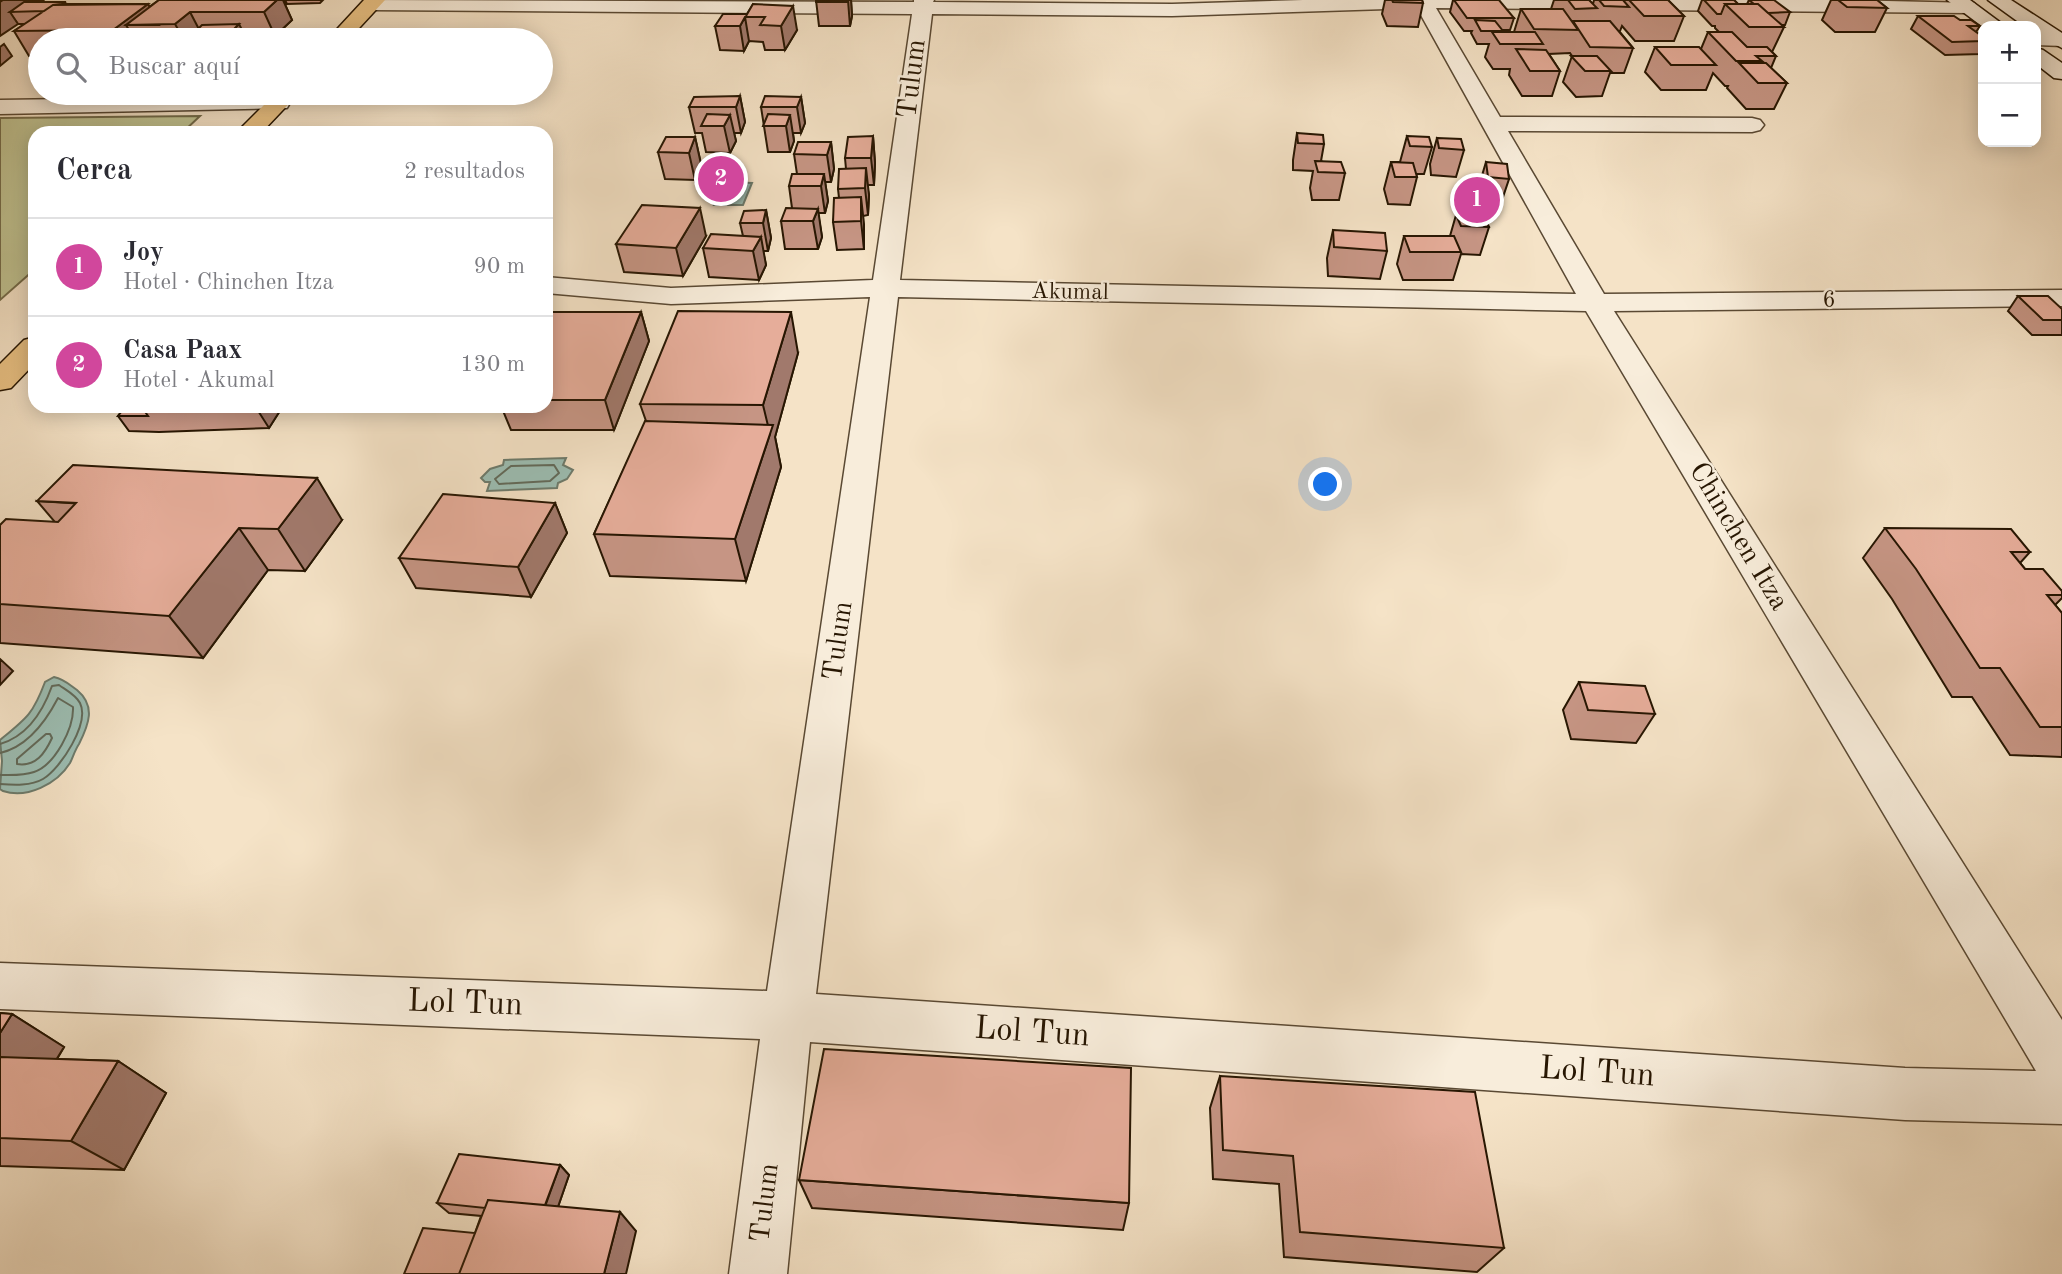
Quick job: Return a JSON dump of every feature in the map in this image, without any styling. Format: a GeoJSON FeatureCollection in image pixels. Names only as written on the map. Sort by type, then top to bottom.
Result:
{"type":"FeatureCollection","features":[{"type":"Feature","properties":{"kind":"highway"},"geometry":{"type":"LineString","coordinates":[[348,28],[373,2]]}},
{"type":"Feature","properties":{"kind":"highway"},"geometry":{"type":"LineString","coordinates":[[255,126],[276,105]]}},
{"type":"Feature","properties":{"kind":"highway"},"geometry":{"type":"LineString","coordinates":[[0,382],[28,353]]}},
{"type":"Feature","properties":{"kind":"street"},"geometry":{"type":"LineString","coordinates":[[1998,0],[2060,40]]}},
{"type":"Feature","properties":{"kind":"street"},"geometry":{"type":"LineString","coordinates":[[373,2],[1170,5],[1423,1],[1962,3],[1988,21]]}},
{"type":"Feature","properties":{"kind":"street","name":"Chinchen Itza"},"geometry":{"type":"LineString","coordinates":[[1423,1],[1595,303],[2062,1067]]}},
{"type":"Feature","properties":{"kind":"street","name":"Tulum"},"geometry":{"type":"LineString","coordinates":[[758,1274],[788,1016],[923,4]]}},
{"type":"Feature","properties":{"kind":"street"},"geometry":{"type":"LineString","coordinates":[[2041,39],[2060,40]]}},
{"type":"Feature","properties":{"kind":"street"},"geometry":{"type":"LineString","coordinates":[[2041,57],[2062,72]]}},
{"type":"Feature","properties":{"kind":"street"},"geometry":{"type":"LineString","coordinates":[[0,107],[63,105]]}},
{"type":"Feature","properties":{"kind":"street"},"geometry":{"type":"LineString","coordinates":[[1495,124],[1752,125]]}},
{"type":"Feature","properties":{"kind":"street","name":"Akumal"},"geometry":{"type":"LineString","coordinates":[[553,286],[671,296],[886,288],[1595,303]]}},
{"type":"Feature","properties":{"kind":"street","name":"6"},"geometry":{"type":"LineString","coordinates":[[1595,303],[2062,298]]}},
{"type":"Feature","properties":{"kind":"street","name":"Lol Tun"},"geometry":{"type":"LineString","coordinates":[[0,986],[788,1016],[1905,1094],[2062,1098]]}},
{"type":"Feature","properties":{"kind":"green space"},"geometry":{"type":"Polygon","coordinates":[[[200,116],[189,126],[28,126],[28,275],[0,300],[0,118],[200,116]]]}},
{"type":"Feature","properties":{"kind":"water"},"geometry":{"type":"Polygon","coordinates":[[[724,182],[752,183],[743,205],[714,205],[724,182]]]}},
{"type":"Feature","properties":{"kind":"water"},"geometry":{"type":"Polygon","coordinates":[[[566,458],[563,465],[573,470],[567,479],[558,483],[557,488],[487,491],[490,482],[481,478],[490,469],[503,465],[504,460],[566,458]]]}},
{"type":"Feature","properties":{"kind":"water"},"geometry":{"type":"Polygon","coordinates":[[[54,677],[77,690],[87,702],[89,716],[83,737],[70,763],[49,783],[22,793],[3,791],[0,789],[0,740],[28,715],[45,682],[54,677]]]}},
{"type":"Feature","properties":{"kind":"building"},"geometry":{"type":"Polygon","coordinates":[[[159,0],[277,0],[264,12],[190,12],[175,24],[126,25],[159,0]]]}},
{"type":"Feature","properties":{"kind":"building"},"geometry":{"type":"Polygon","coordinates":[[[816,0],[848,0],[816,2],[816,0]]]}},
{"type":"Feature","properties":{"kind":"building"},"geometry":{"type":"Polygon","coordinates":[[[1392,0],[1422,0],[1423,3],[1393,2],[1392,0]]]}},
{"type":"Feature","properties":{"kind":"building"},"geometry":{"type":"Polygon","coordinates":[[[1454,0],[1499,0],[1514,18],[1467,18],[1454,0]]]}},
{"type":"Feature","properties":{"kind":"building"},"geometry":{"type":"Polygon","coordinates":[[[1568,0],[1589,0],[1597,8],[1575,9],[1568,0]]]}},
{"type":"Feature","properties":{"kind":"building"},"geometry":{"type":"Polygon","coordinates":[[[1599,0],[1623,0],[1629,7],[1604,6],[1599,0]]]}},
{"type":"Feature","properties":{"kind":"building"},"geometry":{"type":"Polygon","coordinates":[[[1629,0],[1668,0],[1684,16],[1644,16],[1629,0]]]}},
{"type":"Feature","properties":{"kind":"building"},"geometry":{"type":"Polygon","coordinates":[[[1704,0],[1734,0],[1738,4],[1725,4],[1721,14],[1717,14],[1704,0]]]}},
{"type":"Feature","properties":{"kind":"building"},"geometry":{"type":"Polygon","coordinates":[[[1749,0],[1774,0],[1790,12],[1768,13],[1749,0]]]}},
{"type":"Feature","properties":{"kind":"building"},"geometry":{"type":"Polygon","coordinates":[[[1838,0],[1877,0],[1887,8],[1847,7],[1838,0]]]}},
{"type":"Feature","properties":{"kind":"building"},"geometry":{"type":"Polygon","coordinates":[[[24,2],[66,2],[53,5],[44,11],[10,12],[24,2]]]}},
{"type":"Feature","properties":{"kind":"building"},"geometry":{"type":"Polygon","coordinates":[[[148,4],[116,28],[28,28],[28,31],[14,31],[53,5],[148,4]]]}},
{"type":"Feature","properties":{"kind":"building"},"geometry":{"type":"Polygon","coordinates":[[[753,4],[793,6],[781,26],[760,25],[765,17],[745,17],[740,26],[715,26],[723,14],[747,14],[746,16],[753,4]]]}},
{"type":"Feature","properties":{"kind":"building"},"geometry":{"type":"Polygon","coordinates":[[[1725,4],[1758,4],[1784,27],[1749,27],[1725,4]]]}},
{"type":"Feature","properties":{"kind":"building"},"geometry":{"type":"Polygon","coordinates":[[[1521,9],[1563,9],[1578,30],[1534,29],[1521,9]]]}},
{"type":"Feature","properties":{"kind":"building"},"geometry":{"type":"Polygon","coordinates":[[[1918,16],[1954,16],[1978,25],[1968,26],[1978,33],[1978,41],[1952,42],[1918,16]]]}},
{"type":"Feature","properties":{"kind":"building"},"geometry":{"type":"Polygon","coordinates":[[[1475,20],[1495,21],[1503,31],[1481,31],[1475,20]]]}},
{"type":"Feature","properties":{"kind":"building"},"geometry":{"type":"Polygon","coordinates":[[[1573,21],[1610,21],[1633,48],[1590,47],[1573,21]]]}},
{"type":"Feature","properties":{"kind":"building"},"geometry":{"type":"Polygon","coordinates":[[[239,24],[235,28],[199,28],[202,25],[239,24]]]}},
{"type":"Feature","properties":{"kind":"building"},"geometry":{"type":"Polygon","coordinates":[[[1492,32],[1535,32],[1543,44],[1500,44],[1492,32]]]}},
{"type":"Feature","properties":{"kind":"building"},"geometry":{"type":"Polygon","coordinates":[[[1708,32],[1732,32],[1747,47],[1767,47],[1776,56],[1756,56],[1762,61],[1736,61],[1708,32]]]}},
{"type":"Feature","properties":{"kind":"building"},"geometry":{"type":"Polygon","coordinates":[[[1655,47],[1699,47],[1716,65],[1671,65],[1655,47]]]}},
{"type":"Feature","properties":{"kind":"building"},"geometry":{"type":"Polygon","coordinates":[[[1516,49],[1546,50],[1560,71],[1530,71],[1516,49]]]}},
{"type":"Feature","properties":{"kind":"building"},"geometry":{"type":"Polygon","coordinates":[[[1571,56],[1597,56],[1611,71],[1585,71],[1571,56]]]}},
{"type":"Feature","properties":{"kind":"building"},"geometry":{"type":"Polygon","coordinates":[[[1739,63],[1766,63],[1787,83],[1758,83],[1739,63]]]}},
{"type":"Feature","properties":{"kind":"building"},"geometry":{"type":"Polygon","coordinates":[[[740,96],[736,107],[689,107],[694,97],[740,96]]]}},
{"type":"Feature","properties":{"kind":"building"},"geometry":{"type":"Polygon","coordinates":[[[765,96],[801,97],[797,107],[761,107],[765,96]]]}},
{"type":"Feature","properties":{"kind":"building"},"geometry":{"type":"Polygon","coordinates":[[[707,114],[730,115],[724,126],[701,126],[707,114]]]}},
{"type":"Feature","properties":{"kind":"building"},"geometry":{"type":"Polygon","coordinates":[[[768,114],[790,115],[786,126],[763,126],[768,114]]]}},
{"type":"Feature","properties":{"kind":"building"},"geometry":{"type":"Polygon","coordinates":[[[1297,133],[1323,135],[1324,144],[1298,143],[1297,133]]]}},
{"type":"Feature","properties":{"kind":"building"},"geometry":{"type":"Polygon","coordinates":[[[873,136],[871,158],[845,158],[848,137],[873,136]]]}},
{"type":"Feature","properties":{"kind":"building"},"geometry":{"type":"Polygon","coordinates":[[[1407,136],[1429,137],[1432,147],[1410,146],[1407,136]]]}},
{"type":"Feature","properties":{"kind":"building"},"geometry":{"type":"Polygon","coordinates":[[[666,137],[695,137],[689,153],[658,152],[666,137]]]}},
{"type":"Feature","properties":{"kind":"building"},"geometry":{"type":"Polygon","coordinates":[[[1437,138],[1461,139],[1464,150],[1439,148],[1437,138]]]}},
{"type":"Feature","properties":{"kind":"building"},"geometry":{"type":"Polygon","coordinates":[[[798,142],[831,142],[827,155],[794,154],[798,142]]]}},
{"type":"Feature","properties":{"kind":"building"},"geometry":{"type":"Polygon","coordinates":[[[1315,161],[1341,162],[1345,173],[1318,172],[1315,161]]]}},
{"type":"Feature","properties":{"kind":"building"},"geometry":{"type":"Polygon","coordinates":[[[1391,162],[1413,163],[1417,177],[1395,177],[1391,162]]]}},
{"type":"Feature","properties":{"kind":"building"},"geometry":{"type":"Polygon","coordinates":[[[1486,162],[1507,164],[1509,179],[1488,177],[1486,162]]]}},
{"type":"Feature","properties":{"kind":"building"},"geometry":{"type":"Polygon","coordinates":[[[866,168],[865,188],[838,189],[839,169],[866,168]]]}},
{"type":"Feature","properties":{"kind":"building"},"geometry":{"type":"Polygon","coordinates":[[[792,174],[824,174],[821,186],[789,186],[792,174]]]}},
{"type":"Feature","properties":{"kind":"building"},"geometry":{"type":"Polygon","coordinates":[[[861,197],[861,221],[833,222],[834,198],[861,197]]]}},
{"type":"Feature","properties":{"kind":"building"},"geometry":{"type":"Polygon","coordinates":[[[642,205],[700,208],[676,248],[616,244],[642,205]]]}},
{"type":"Feature","properties":{"kind":"building"},"geometry":{"type":"Polygon","coordinates":[[[786,208],[818,209],[813,221],[781,221],[786,208]]]}},
{"type":"Feature","properties":{"kind":"building"},"geometry":{"type":"Polygon","coordinates":[[[766,210],[763,223],[740,223],[744,211],[766,210]]]}},
{"type":"Feature","properties":{"kind":"building"},"geometry":{"type":"Polygon","coordinates":[[[1456,215],[1484,215],[1489,227],[1461,226],[1456,215]]]}},
{"type":"Feature","properties":{"kind":"building"},"geometry":{"type":"Polygon","coordinates":[[[1333,230],[1385,233],[1387,251],[1334,247],[1333,230]]]}},
{"type":"Feature","properties":{"kind":"building"},"geometry":{"type":"Polygon","coordinates":[[[711,234],[761,237],[753,251],[703,248],[711,234]]]}},
{"type":"Feature","properties":{"kind":"building"},"geometry":{"type":"Polygon","coordinates":[[[1404,236],[1454,236],[1461,252],[1410,252],[1404,236]]]}},
{"type":"Feature","properties":{"kind":"building"},"geometry":{"type":"Polygon","coordinates":[[[2018,296],[2048,296],[2062,309],[2062,320],[2043,320],[2018,296]]]}},
{"type":"Feature","properties":{"kind":"building"},"geometry":{"type":"Polygon","coordinates":[[[678,311],[791,312],[763,405],[640,404],[678,311]]]}},
{"type":"Feature","properties":{"kind":"building"},"geometry":{"type":"Polygon","coordinates":[[[553,312],[641,312],[605,400],[553,400],[553,312]]]}},
{"type":"Feature","properties":{"kind":"building"},"geometry":{"type":"Polygon","coordinates":[[[120,413],[146,413],[148,416],[118,416],[120,413]]]}},
{"type":"Feature","properties":{"kind":"building"},"geometry":{"type":"Polygon","coordinates":[[[645,421],[773,425],[735,539],[594,534],[645,421]]]}},
{"type":"Feature","properties":{"kind":"building"},"geometry":{"type":"Polygon","coordinates":[[[73,465],[317,478],[278,529],[239,528],[169,616],[0,604],[0,525],[6,519],[58,522],[76,503],[37,501],[73,465]]]}},
{"type":"Feature","properties":{"kind":"building"},"geometry":{"type":"Polygon","coordinates":[[[443,494],[555,503],[518,567],[399,558],[443,494]]]}},
{"type":"Feature","properties":{"kind":"building"},"geometry":{"type":"Polygon","coordinates":[[[1885,528],[2011,529],[2030,552],[2011,552],[2025,569],[2043,569],[2062,591],[2062,595],[2047,595],[2062,613],[2062,727],[2040,727],[2000,668],[1980,668],[1916,569],[1885,528]]]}},
{"type":"Feature","properties":{"kind":"building"},"geometry":{"type":"Polygon","coordinates":[[[1579,682],[1645,686],[1655,714],[1588,710],[1579,682]]]}},
{"type":"Feature","properties":{"kind":"building"},"geometry":{"type":"Polygon","coordinates":[[[0,1013],[12,1014],[0,1033],[0,1013]]]}},
{"type":"Feature","properties":{"kind":"building"},"geometry":{"type":"Polygon","coordinates":[[[824,1049],[1131,1068],[1129,1203],[799,1180],[824,1049]]]}},
{"type":"Feature","properties":{"kind":"building"},"geometry":{"type":"Polygon","coordinates":[[[0,1057],[118,1061],[71,1141],[0,1138],[0,1057]]]}},
{"type":"Feature","properties":{"kind":"building"},"geometry":{"type":"Polygon","coordinates":[[[1220,1076],[1475,1092],[1504,1248],[1300,1232],[1293,1156],[1223,1150],[1220,1076]]]}},
{"type":"Feature","properties":{"kind":"building"},"geometry":{"type":"Polygon","coordinates":[[[459,1154],[560,1165],[545,1205],[488,1200],[485,1208],[437,1203],[459,1154]]]}},
{"type":"Feature","properties":{"kind":"building"},"geometry":{"type":"Polygon","coordinates":[[[488,1200],[620,1212],[604,1274],[459,1274],[488,1200]]]}},
{"type":"Feature","properties":{"kind":"building"},"geometry":{"type":"Polygon","coordinates":[[[423,1228],[475,1233],[459,1274],[404,1274],[423,1228]]]}},
{"type":"Feature","properties":{"kind":"place","name":"Casa Paax"},"geometry":{"type":"Point","coordinates":[721,179]}},
{"type":"Feature","properties":{"kind":"place","name":"Joy"},"geometry":{"type":"Point","coordinates":[1477,200]}}]}
